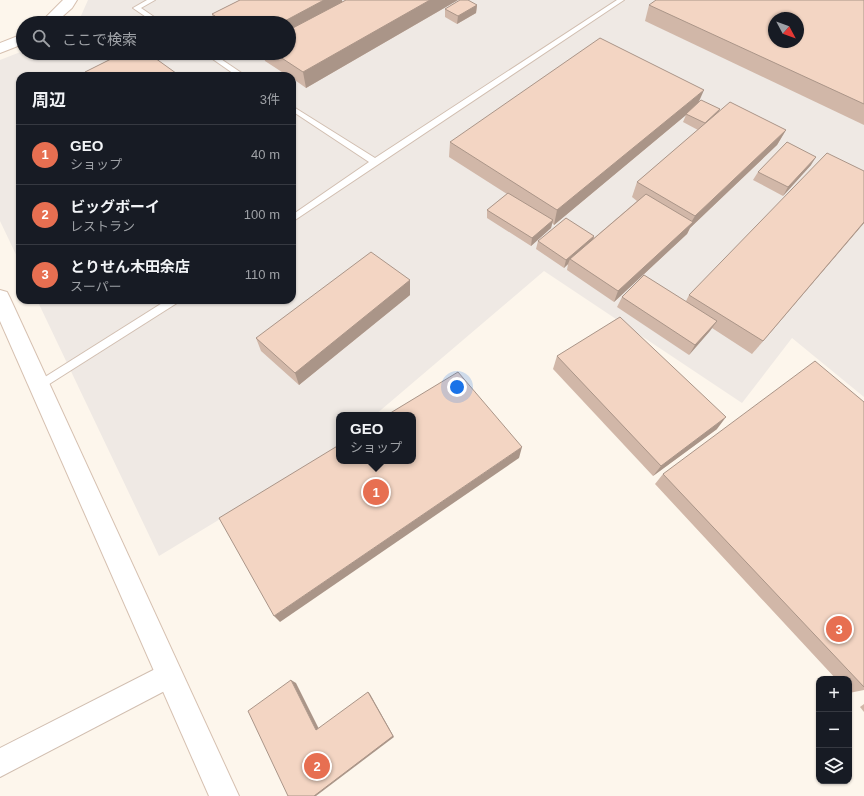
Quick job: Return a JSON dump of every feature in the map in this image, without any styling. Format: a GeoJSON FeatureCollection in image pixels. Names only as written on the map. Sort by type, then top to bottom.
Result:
{"type":"FeatureCollection","features":[{"type":"Feature","properties":{"kind":"street"},"geometry":{"type":"LineString","coordinates":[[54,16],[70,0]]}},
{"type":"Feature","properties":{"kind":"street"},"geometry":{"type":"LineString","coordinates":[[0,49],[16,41]]}},
{"type":"Feature","properties":{"kind":"street"},"geometry":{"type":"LineString","coordinates":[[0,298],[224,796]]}},
{"type":"Feature","properties":{"kind":"street"},"geometry":{"type":"LineString","coordinates":[[0,763],[169,675]]}},
{"type":"Feature","properties":{"kind":"lane"},"geometry":{"type":"LineString","coordinates":[[149,16],[136,8],[152,0]]}},
{"type":"Feature","properties":{"kind":"lane"},"geometry":{"type":"LineString","coordinates":[[296,216],[375,162],[621,0]]}},
{"type":"Feature","properties":{"kind":"lane"},"geometry":{"type":"LineString","coordinates":[[218,60],[236,72]]}},
{"type":"Feature","properties":{"kind":"lane"},"geometry":{"type":"LineString","coordinates":[[296,111],[375,162]]}},
{"type":"Feature","properties":{"kind":"lane"},"geometry":{"type":"LineString","coordinates":[[40,385],[168,304]]}},
{"type":"Feature","properties":{"kind":"shaded area"},"geometry":{"type":"Polygon","coordinates":[[[88,0],[864,0],[864,397],[792,338],[742,403],[544,271],[379,412],[336,412],[336,449],[159,556],[39,304],[296,304],[296,72],[16,72],[16,255],[0,221],[0,60],[16,54],[16,60],[296,60],[296,16],[81,16],[88,0]]]}},
{"type":"Feature","properties":{"kind":"building"},"geometry":{"type":"Polygon","coordinates":[[[240,0],[324,0],[294,16],[215,16],[212,14],[240,0]]]}},
{"type":"Feature","properties":{"kind":"building"},"geometry":{"type":"Polygon","coordinates":[[[346,0],[430,0],[303,72],[285,60],[296,60],[296,26],[346,0]]]}},
{"type":"Feature","properties":{"kind":"building"},"geometry":{"type":"Polygon","coordinates":[[[460,0],[468,0],[477,5],[458,16],[445,9],[460,0]]]}},
{"type":"Feature","properties":{"kind":"building"},"geometry":{"type":"Polygon","coordinates":[[[656,0],[864,0],[864,104],[649,5],[656,0]]]}},
{"type":"Feature","properties":{"kind":"building"},"geometry":{"type":"Polygon","coordinates":[[[600,38],[704,90],[557,210],[450,142],[600,38]]]}},
{"type":"Feature","properties":{"kind":"building"},"geometry":{"type":"Polygon","coordinates":[[[109,60],[158,60],[174,72],[85,72],[109,60]]]}},
{"type":"Feature","properties":{"kind":"building"},"geometry":{"type":"Polygon","coordinates":[[[701,100],[720,109],[705,123],[686,114],[701,100]]]}},
{"type":"Feature","properties":{"kind":"building"},"geometry":{"type":"Polygon","coordinates":[[[730,102],[786,130],[695,216],[637,182],[730,102]]]}},
{"type":"Feature","properties":{"kind":"building"},"geometry":{"type":"Polygon","coordinates":[[[787,142],[816,157],[788,187],[758,172],[787,142]]]}},
{"type":"Feature","properties":{"kind":"building"},"geometry":{"type":"Polygon","coordinates":[[[827,153],[864,171],[864,222],[763,341],[689,295],[827,153]]]}},
{"type":"Feature","properties":{"kind":"building"},"geometry":{"type":"Polygon","coordinates":[[[508,193],[553,220],[532,238],[487,210],[508,193]]]}},
{"type":"Feature","properties":{"kind":"building"},"geometry":{"type":"Polygon","coordinates":[[[646,194],[693,222],[618,291],[570,259],[646,194]]]}},
{"type":"Feature","properties":{"kind":"building"},"geometry":{"type":"Polygon","coordinates":[[[566,218],[594,236],[566,260],[538,241],[566,218]]]}},
{"type":"Feature","properties":{"kind":"building"},"geometry":{"type":"Polygon","coordinates":[[[371,252],[410,280],[295,373],[256,338],[371,252]]]}},
{"type":"Feature","properties":{"kind":"building"},"geometry":{"type":"Polygon","coordinates":[[[644,275],[717,321],[695,345],[622,297],[644,275]]]}},
{"type":"Feature","properties":{"kind":"building"},"geometry":{"type":"Polygon","coordinates":[[[620,317],[726,417],[661,466],[557,356],[620,317]]]}},
{"type":"Feature","properties":{"kind":"building"},"geometry":{"type":"Polygon","coordinates":[[[815,361],[864,402],[864,687],[663,474],[815,361]]]}},
{"type":"Feature","properties":{"kind":"building"},"geometry":{"type":"Polygon","coordinates":[[[458,372],[522,447],[274,616],[219,518],[336,447],[336,464],[416,464],[416,412],[392,412],[458,372]]]}},
{"type":"Feature","properties":{"kind":"building"},"geometry":{"type":"Polygon","coordinates":[[[291,680],[316,730],[368,692],[393,736],[314,796],[288,796],[248,711],[291,680]]]}},
{"type":"Feature","properties":{"kind":"place","name":"GEO"},"geometry":{"type":"Point","coordinates":[376,492]}},
{"type":"Feature","properties":{"kind":"place","name":"とりせん木田余店"},"geometry":{"type":"Point","coordinates":[839,629]}},
{"type":"Feature","properties":{"kind":"place","name":"ビッグボーイ"},"geometry":{"type":"Point","coordinates":[317,766]}}]}
